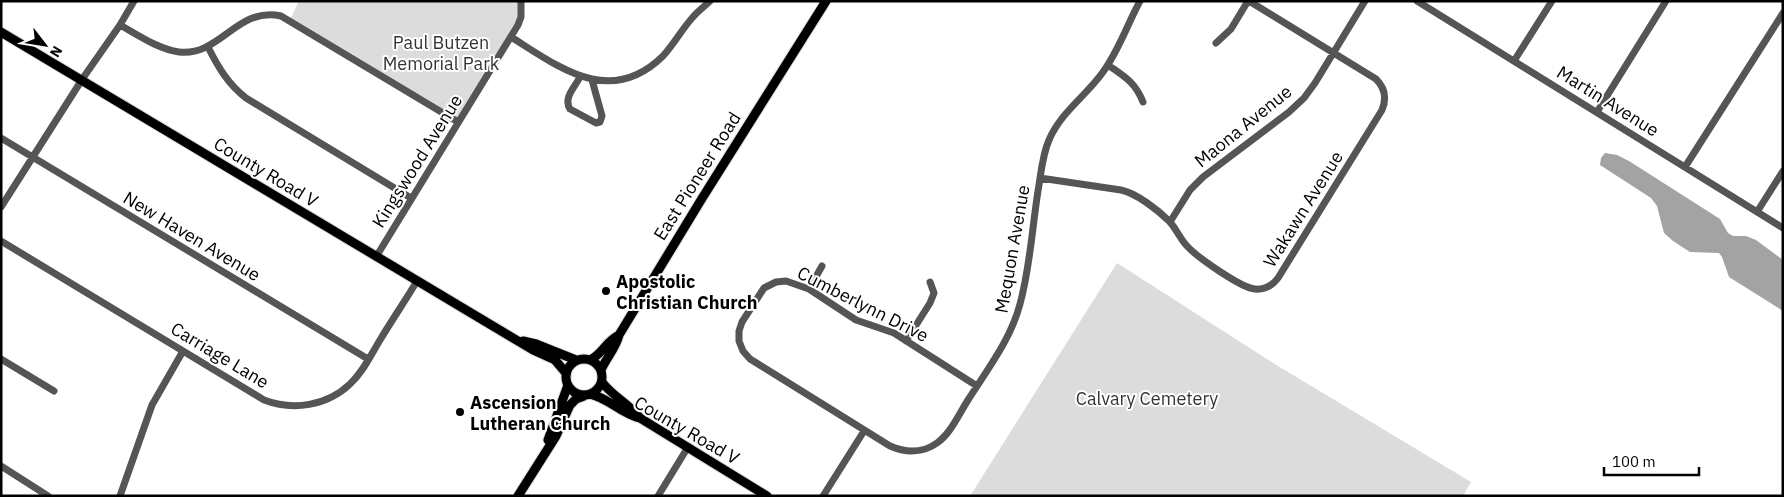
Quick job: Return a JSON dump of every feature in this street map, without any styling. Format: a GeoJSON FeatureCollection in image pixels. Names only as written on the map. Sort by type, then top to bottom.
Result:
{"type":"FeatureCollection","features":[{"type":"Feature","properties":{"kind":"main road","name":"East Pioneer Road"},"geometry":{"type":"LineString","coordinates":[[590,360],[600,353],[611,339],[619,335],[826,1]]}},
{"type":"Feature","properties":{"kind":"main road","name":"County Road V"},"geometry":{"type":"LineString","coordinates":[[1,32],[532,350],[555,360],[566,373]]}},
{"type":"Feature","properties":{"kind":"main road"},"geometry":{"type":"LineString","coordinates":[[619,335],[617,344],[601,370],[602,382],[607,389],[640,418]]}},
{"type":"Feature","properties":{"kind":"main road","name":"County Road V"},"geometry":{"type":"LineString","coordinates":[[516,339],[536,344],[576,360]]}},
{"type":"Feature","properties":{"kind":"main road"},"geometry":{"type":"LineString","coordinates":[[536,468],[568,385],[566,373],[576,360],[590,360],[601,370]]}},
{"type":"Feature","properties":{"kind":"main road"},"geometry":{"type":"LineString","coordinates":[[518,496],[556,436],[570,406],[576,399],[595,392],[602,382]]}},
{"type":"Feature","properties":{"kind":"main road"},"geometry":{"type":"LineString","coordinates":[[568,385],[575,393],[587,395]]}},
{"type":"Feature","properties":{"kind":"main road","name":"County Road V"},"geometry":{"type":"LineString","coordinates":[[587,395],[602,398],[629,415],[640,418],[767,496]]}},
{"type":"Feature","properties":{"kind":"street"},"geometry":{"type":"LineString","coordinates":[[1,207],[81,80],[120,25],[134,1]]}},
{"type":"Feature","properties":{"kind":"street","name":"Kingswood Avenue"},"geometry":{"type":"LineString","coordinates":[[376,257],[511,37],[521,17],[521,1]]}},
{"type":"Feature","properties":{"kind":"street"},"geometry":{"type":"LineString","coordinates":[[511,37],[566,71],[580,77],[592,80],[622,79],[633,76],[653,65],[666,53],[695,14],[710,1]]}},
{"type":"Feature","properties":{"kind":"street","name":"Mequon Avenue"},"geometry":{"type":"LineString","coordinates":[[864,431],[899,449],[913,451],[927,448],[936,444],[946,434],[977,386],[1010,333],[1019,308],[1045,150],[1056,126],[1089,90],[1108,65],[1140,1]]}},
{"type":"Feature","properties":{"kind":"street"},"geometry":{"type":"LineString","coordinates":[[1216,43],[1231,30],[1249,1],[1333,53]]}},
{"type":"Feature","properties":{"kind":"street","name":"Maona Avenue"},"geometry":{"type":"LineString","coordinates":[[1170,222],[1190,190],[1203,176],[1298,104],[1313,87],[1365,1]]}},
{"type":"Feature","properties":{"kind":"street","name":"Martin Avenue"},"geometry":{"type":"LineString","coordinates":[[1417,1],[1783,228]]}},
{"type":"Feature","properties":{"kind":"street"},"geometry":{"type":"LineString","coordinates":[[1514,61],[1552,1]]}},
{"type":"Feature","properties":{"kind":"street"},"geometry":{"type":"LineString","coordinates":[[1597,112],[1666,1]]}},
{"type":"Feature","properties":{"kind":"street"},"geometry":{"type":"LineString","coordinates":[[1685,167],[1783,13]]}},
{"type":"Feature","properties":{"kind":"street"},"geometry":{"type":"LineString","coordinates":[[120,25],[159,46],[187,52],[208,47],[252,17],[264,14],[281,16],[458,122]]}},
{"type":"Feature","properties":{"kind":"street"},"geometry":{"type":"LineString","coordinates":[[208,47],[222,74],[246,98],[411,198]]}},
{"type":"Feature","properties":{"kind":"street","name":"Wakawn Avenue"},"geometry":{"type":"LineString","coordinates":[[1040,178],[1128,192],[1170,222],[1179,237],[1195,254],[1245,286],[1261,289],[1274,283],[1384,105],[1384,92],[1378,82],[1333,53]]}},
{"type":"Feature","properties":{"kind":"street"},"geometry":{"type":"LineString","coordinates":[[1108,65],[1131,81],[1138,90],[1143,102]]}},
{"type":"Feature","properties":{"kind":"street"},"geometry":{"type":"LineString","coordinates":[[580,77],[568,97],[568,105],[570,109],[596,123],[601,120],[602,116],[592,80]]}},
{"type":"Feature","properties":{"kind":"street","name":"New Haven Avenue"},"geometry":{"type":"LineString","coordinates":[[1,138],[368,359]]}},
{"type":"Feature","properties":{"kind":"street"},"geometry":{"type":"LineString","coordinates":[[1757,212],[1783,171]]}},
{"type":"Feature","properties":{"kind":"street","name":"Carriage Lane"},"geometry":{"type":"LineString","coordinates":[[1,241],[264,400],[279,405],[304,406],[323,401],[341,392],[357,376],[416,281]]}},
{"type":"Feature","properties":{"kind":"street"},"geometry":{"type":"LineString","coordinates":[[809,289],[822,266]]}},
{"type":"Feature","properties":{"kind":"street","name":"Cumberlynn Drive"},"geometry":{"type":"LineString","coordinates":[[864,431],[750,359],[741,347],[738,337],[740,326],[759,294],[766,286],[786,280],[809,289],[856,320],[885,329],[906,341],[977,386]]}},
{"type":"Feature","properties":{"kind":"street"},"geometry":{"type":"LineString","coordinates":[[906,341],[930,303],[934,293],[930,282]]}},
{"type":"Feature","properties":{"kind":"street"},"geometry":{"type":"LineString","coordinates":[[120,496],[154,400],[183,351]]}},
{"type":"Feature","properties":{"kind":"street"},"geometry":{"type":"LineString","coordinates":[[1,359],[54,391]]}},
{"type":"Feature","properties":{"kind":"street"},"geometry":{"type":"LineString","coordinates":[[823,496],[864,431]]}},
{"type":"Feature","properties":{"kind":"street"},"geometry":{"type":"LineString","coordinates":[[658,496],[688,447]]}},
{"type":"Feature","properties":{"kind":"street"},"geometry":{"type":"LineString","coordinates":[[1,466],[48,496]]}},
{"type":"Feature","properties":{"kind":"green space","name":"Paul Butzen Memorial Park"},"geometry":{"type":"Polygon","coordinates":[[[299,1],[521,1],[521,17],[458,122],[290,20],[299,1]]]}},
{"type":"Feature","properties":{"kind":"green space","name":"Calvary Cemetery"},"geometry":{"type":"Polygon","coordinates":[[[1117,263],[1278,366],[1471,482],[1463,496],[970,496],[1117,263]]]}},
{"type":"Feature","properties":{"kind":"shaded area"},"geometry":{"type":"Polygon","coordinates":[[[1605,153],[1617,155],[1629,161],[1720,219],[1728,233],[1733,236],[1746,236],[1756,240],[1783,260],[1783,311],[1729,277],[1719,253],[1690,252],[1673,241],[1664,233],[1657,206],[1651,198],[1600,165],[1601,158],[1605,153]]]}},
{"type":"Feature","properties":{"kind":"place","name":"Apostolic Christian Church"},"geometry":{"type":"Point","coordinates":[606,291]}},
{"type":"Feature","properties":{"kind":"place","name":"Ascension Lutheran Church"},"geometry":{"type":"Point","coordinates":[460,412]}}]}
